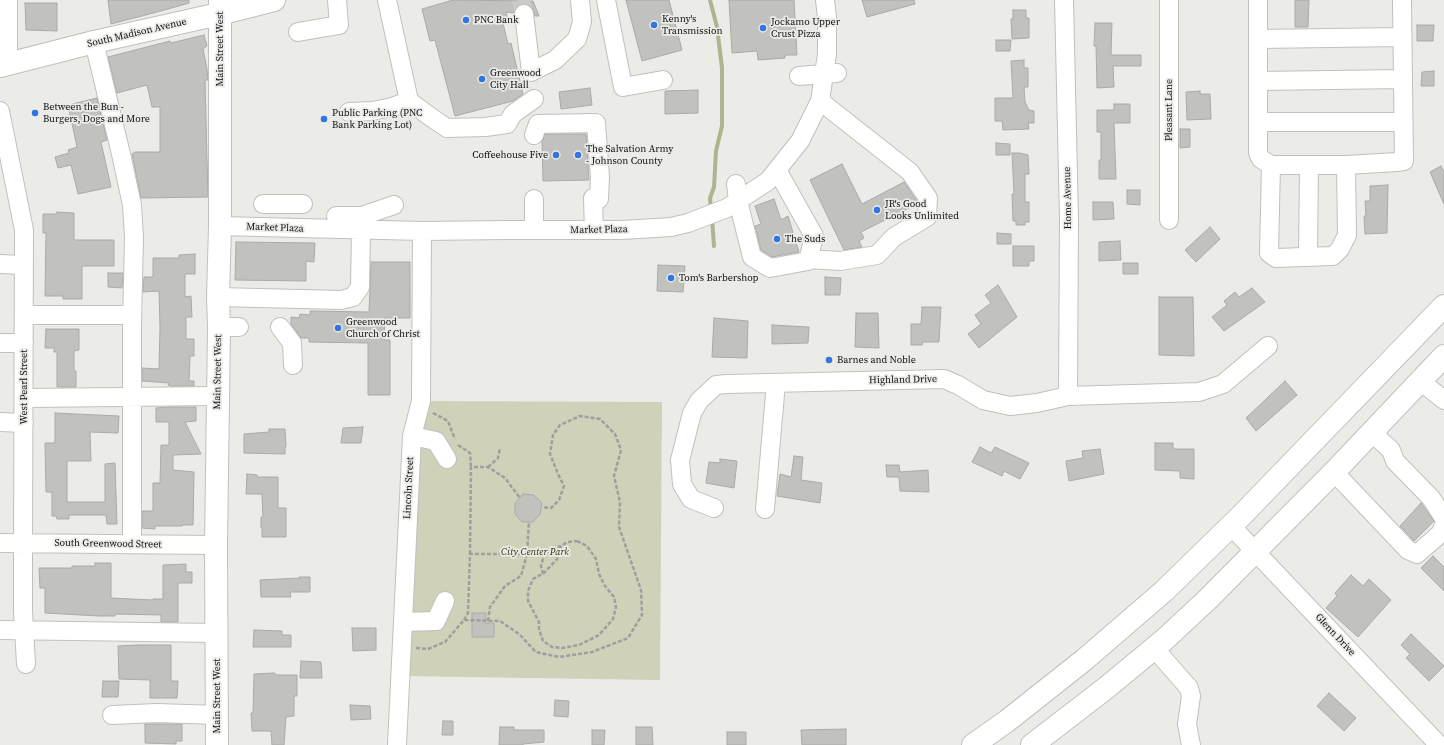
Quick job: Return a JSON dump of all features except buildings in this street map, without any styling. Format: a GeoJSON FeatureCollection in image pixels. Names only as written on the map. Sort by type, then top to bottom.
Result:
{"type":"FeatureCollection","features":[{"type":"Feature","properties":{"kind":"main road","name":"South Madison Avenue"},"geometry":{"type":"LineString","coordinates":[[3,66],[220,7],[274,0]]}},
{"type":"Feature","properties":{"kind":"main road","name":"Main Street West"},"geometry":{"type":"LineString","coordinates":[[217,745],[216,545],[218,396],[229,327],[218,297],[220,226],[220,7]]}},
{"type":"Feature","properties":{"kind":"main road"},"geometry":{"type":"LineString","coordinates":[[973,745],[1007,721],[1084,660],[1164,591],[1231,526],[1444,306]]}},
{"type":"Feature","properties":{"kind":"main road"},"geometry":{"type":"LineString","coordinates":[[1032,745],[1106,688],[1154,648],[1208,599],[1334,472],[1444,356]]}},
{"type":"Feature","properties":{"kind":"street"},"geometry":{"type":"LineString","coordinates":[[3,66],[8,0]]}},
{"type":"Feature","properties":{"kind":"street"},"geometry":{"type":"LineString","coordinates":[[298,32],[339,25],[337,0]]}},
{"type":"Feature","properties":{"kind":"street"},"geometry":{"type":"LineString","coordinates":[[387,0],[409,101],[432,118],[447,128],[485,127],[507,124],[513,114],[534,99]]}},
{"type":"Feature","properties":{"kind":"street"},"geometry":{"type":"LineString","coordinates":[[524,14],[531,72],[555,60],[577,38],[582,22],[580,0]]}},
{"type":"Feature","properties":{"kind":"street"},"geometry":{"type":"LineString","coordinates":[[606,0],[623,87],[663,80]]}},
{"type":"Feature","properties":{"kind":"street","name":"Market Plaza"},"geometry":{"type":"LineString","coordinates":[[220,226],[422,231],[622,230],[670,227],[688,223],[721,210],[737,192],[768,182],[800,141],[820,101],[818,73],[827,54],[831,29],[825,0]]}},
{"type":"Feature","properties":{"kind":"street","name":"Home Avenue"},"geometry":{"type":"LineString","coordinates":[[1064,0],[1069,219],[1068,396]]}},
{"type":"Feature","properties":{"kind":"street","name":"Pleasant Lane"},"geometry":{"type":"LineString","coordinates":[[1169,0],[1169,220]]}},
{"type":"Feature","properties":{"kind":"street"},"geometry":{"type":"LineString","coordinates":[[1258,0],[1258,153],[1261,159],[1271,165],[1346,165],[1404,161],[1402,7]]}},
{"type":"Feature","properties":{"kind":"street"},"geometry":{"type":"LineString","coordinates":[[1258,39],[1402,37]]}},
{"type":"Feature","properties":{"kind":"street"},"geometry":{"type":"LineString","coordinates":[[94,42],[132,205],[134,237],[132,314],[132,544]]}},
{"type":"Feature","properties":{"kind":"street"},"geometry":{"type":"LineString","coordinates":[[1258,81],[1403,79]]}},
{"type":"Feature","properties":{"kind":"street"},"geometry":{"type":"LineString","coordinates":[[349,112],[372,111],[392,107],[409,101]]}},
{"type":"Feature","properties":{"kind":"street"},"geometry":{"type":"LineString","coordinates":[[737,192],[752,257],[770,268],[808,261],[808,259],[840,261],[877,255],[894,237],[927,217],[928,198],[910,172],[820,101]]}},
{"type":"Feature","properties":{"kind":"street","name":"West Pearl Street"},"geometry":{"type":"LineString","coordinates":[[0,111],[24,230],[23,543],[26,664]]}},
{"type":"Feature","properties":{"kind":"street"},"geometry":{"type":"LineString","coordinates":[[1258,122],[1403,122]]}},
{"type":"Feature","properties":{"kind":"street"},"geometry":{"type":"LineString","coordinates":[[534,135],[538,124],[596,123],[600,176],[599,199],[593,198],[594,230]]}},
{"type":"Feature","properties":{"kind":"street"},"geometry":{"type":"LineString","coordinates":[[1271,165],[1269,253],[1276,258],[1333,256],[1340,249],[1347,235],[1346,165]]}},
{"type":"Feature","properties":{"kind":"street"},"geometry":{"type":"LineString","coordinates":[[1308,257],[1309,165]]}},
{"type":"Feature","properties":{"kind":"street"},"geometry":{"type":"LineString","coordinates":[[777,170],[814,236],[808,259]]}},
{"type":"Feature","properties":{"kind":"street"},"geometry":{"type":"LineString","coordinates":[[534,199],[534,230]]}},
{"type":"Feature","properties":{"kind":"street"},"geometry":{"type":"LineString","coordinates":[[263,204],[298,204],[294,229]]}},
{"type":"Feature","properties":{"kind":"street"},"geometry":{"type":"LineString","coordinates":[[336,216],[362,216],[394,205]]}},
{"type":"Feature","properties":{"kind":"street"},"geometry":{"type":"LineString","coordinates":[[218,297],[341,300],[353,298],[360,288],[361,230]]}},
{"type":"Feature","properties":{"kind":"street","name":"Lincoln Street"},"geometry":{"type":"LineString","coordinates":[[397,745],[412,436],[422,401],[422,231]]}},
{"type":"Feature","properties":{"kind":"street"},"geometry":{"type":"LineString","coordinates":[[0,264],[24,264]]}},
{"type":"Feature","properties":{"kind":"street"},"geometry":{"type":"LineString","coordinates":[[24,315],[132,314]]}},
{"type":"Feature","properties":{"kind":"street"},"geometry":{"type":"LineString","coordinates":[[280,327],[292,343],[293,365]]}},
{"type":"Feature","properties":{"kind":"street"},"geometry":{"type":"LineString","coordinates":[[0,343],[24,343]]}},
{"type":"Feature","properties":{"kind":"street","name":"Highland Drive"},"geometry":{"type":"LineString","coordinates":[[714,508],[691,499],[682,484],[680,460],[692,413],[699,401],[716,385],[944,379],[958,385],[983,400],[1010,406],[1037,404],[1068,396],[1199,392],[1223,384],[1268,346]]}},
{"type":"Feature","properties":{"kind":"street"},"geometry":{"type":"LineString","coordinates":[[1420,381],[1444,400]]}},
{"type":"Feature","properties":{"kind":"street"},"geometry":{"type":"LineString","coordinates":[[765,509],[776,383]]}},
{"type":"Feature","properties":{"kind":"street"},"geometry":{"type":"LineString","coordinates":[[24,398],[218,396]]}},
{"type":"Feature","properties":{"kind":"street"},"geometry":{"type":"LineString","coordinates":[[0,422],[24,423]]}},
{"type":"Feature","properties":{"kind":"street"},"geometry":{"type":"LineString","coordinates":[[1371,432],[1391,450],[1395,461],[1431,498],[1444,518]]}},
{"type":"Feature","properties":{"kind":"street"},"geometry":{"type":"LineString","coordinates":[[412,436],[436,441],[447,458]]}},
{"type":"Feature","properties":{"kind":"street"},"geometry":{"type":"LineString","coordinates":[[1334,472],[1408,550],[1417,554],[1441,533],[1444,525]]}},
{"type":"Feature","properties":{"kind":"street","name":"Glenn Drive"},"geometry":{"type":"LineString","coordinates":[[1231,526],[1439,745]]}},
{"type":"Feature","properties":{"kind":"street","name":"South Greenwood Street"},"geometry":{"type":"LineString","coordinates":[[0,543],[216,545]]}},
{"type":"Feature","properties":{"kind":"street"},"geometry":{"type":"LineString","coordinates":[[403,622],[436,621],[445,601]]}},
{"type":"Feature","properties":{"kind":"street"},"geometry":{"type":"LineString","coordinates":[[0,630],[217,633]]}},
{"type":"Feature","properties":{"kind":"street"},"geometry":{"type":"LineString","coordinates":[[1154,648],[1189,688],[1191,696],[1187,724],[1191,745]]}},
{"type":"Feature","properties":{"kind":"street"},"geometry":{"type":"LineString","coordinates":[[112,715],[217,714]]}},
{"type":"Feature","properties":{"kind":"path"},"geometry":{"type":"LineString","coordinates":[[464,620],[500,621],[519,634],[536,652],[560,657],[592,652],[628,638],[642,615],[641,590],[619,527],[620,502],[614,476],[621,450],[615,434],[600,419],[580,416],[560,425],[553,435],[550,454],[564,486],[559,500],[551,508],[542,507]]}},
{"type":"Feature","properties":{"kind":"path"},"geometry":{"type":"LineString","coordinates":[[488,467],[498,458],[500,448]]}},
{"type":"Feature","properties":{"kind":"path"},"geometry":{"type":"LineString","coordinates":[[402,647],[428,649],[444,642],[464,620],[468,613],[471,467],[488,467],[505,478],[520,498]]}},
{"type":"Feature","properties":{"kind":"path"},"geometry":{"type":"LineString","coordinates":[[488,621],[490,607],[505,586],[520,576],[527,554],[528,522]]}},
{"type":"Feature","properties":{"kind":"path"},"geometry":{"type":"LineString","coordinates":[[543,574],[541,566],[544,555],[552,549],[568,542],[576,541],[587,546],[596,559],[599,574],[605,586],[614,596],[616,607],[613,619],[599,635],[579,645],[562,648],[552,647],[543,641],[539,629],[539,622],[528,601],[528,591],[533,579],[543,574],[556,559],[561,546]]}},
{"type":"Feature","properties":{"kind":"path"},"geometry":{"type":"LineString","coordinates":[[470,554],[544,555]]}},
{"type":"Feature","properties":{"kind":"green space","name":"City Center Park"},"geometry":{"type":"Polygon","coordinates":[[[421,401],[662,402],[660,680],[400,676],[421,401]]]}},
{"type":"Feature","properties":{"kind":"waterway"},"geometry":{"type":"LineString","coordinates":[[710,0],[717,27],[722,68],[722,126],[716,151],[714,187],[710,198],[711,209]]}},
{"type":"Feature","properties":{"kind":"waterway"},"geometry":{"type":"LineString","coordinates":[[712,218],[714,246]]}},
{"type":"Feature","properties":{"kind":"tunnel"},"geometry":{"type":"LineString","coordinates":[[521,0],[524,14]]}},
{"type":"Feature","properties":{"kind":"place","name":"PNC Bank"},"geometry":{"type":"Point","coordinates":[466,20]}},
{"type":"Feature","properties":{"kind":"place","name":"Kenny's Transmission"},"geometry":{"type":"Point","coordinates":[654,25]}},
{"type":"Feature","properties":{"kind":"place","name":"Jockamo Upper Crust Pizza"},"geometry":{"type":"Point","coordinates":[763,28]}},
{"type":"Feature","properties":{"kind":"place","name":"Greenwood City Hall"},"geometry":{"type":"Point","coordinates":[482,79]}},
{"type":"Feature","properties":{"kind":"place","name":"Between the Bun - Burgers, Dogs and More"},"geometry":{"type":"Point","coordinates":[35,113]}},
{"type":"Feature","properties":{"kind":"place","name":"Public Parking (PNC Bank Parking Lot)"},"geometry":{"type":"Point","coordinates":[324,119]}},
{"type":"Feature","properties":{"kind":"place","name":"Coffeehouse Five"},"geometry":{"type":"Point","coordinates":[556,155]}},
{"type":"Feature","properties":{"kind":"place","name":"The Salvation Army - Johnson County"},"geometry":{"type":"Point","coordinates":[578,155]}},
{"type":"Feature","properties":{"kind":"place","name":"JR's Good Looks Unlimited"},"geometry":{"type":"Point","coordinates":[877,210]}},
{"type":"Feature","properties":{"kind":"place","name":"The Suds"},"geometry":{"type":"Point","coordinates":[777,239]}},
{"type":"Feature","properties":{"kind":"place","name":"Tom's Barbershop"},"geometry":{"type":"Point","coordinates":[671,278]}},
{"type":"Feature","properties":{"kind":"place","name":"Greenwood Church of Christ"},"geometry":{"type":"Point","coordinates":[338,328]}},
{"type":"Feature","properties":{"kind":"place","name":"Barnes and Noble"},"geometry":{"type":"Point","coordinates":[829,360]}}]}
